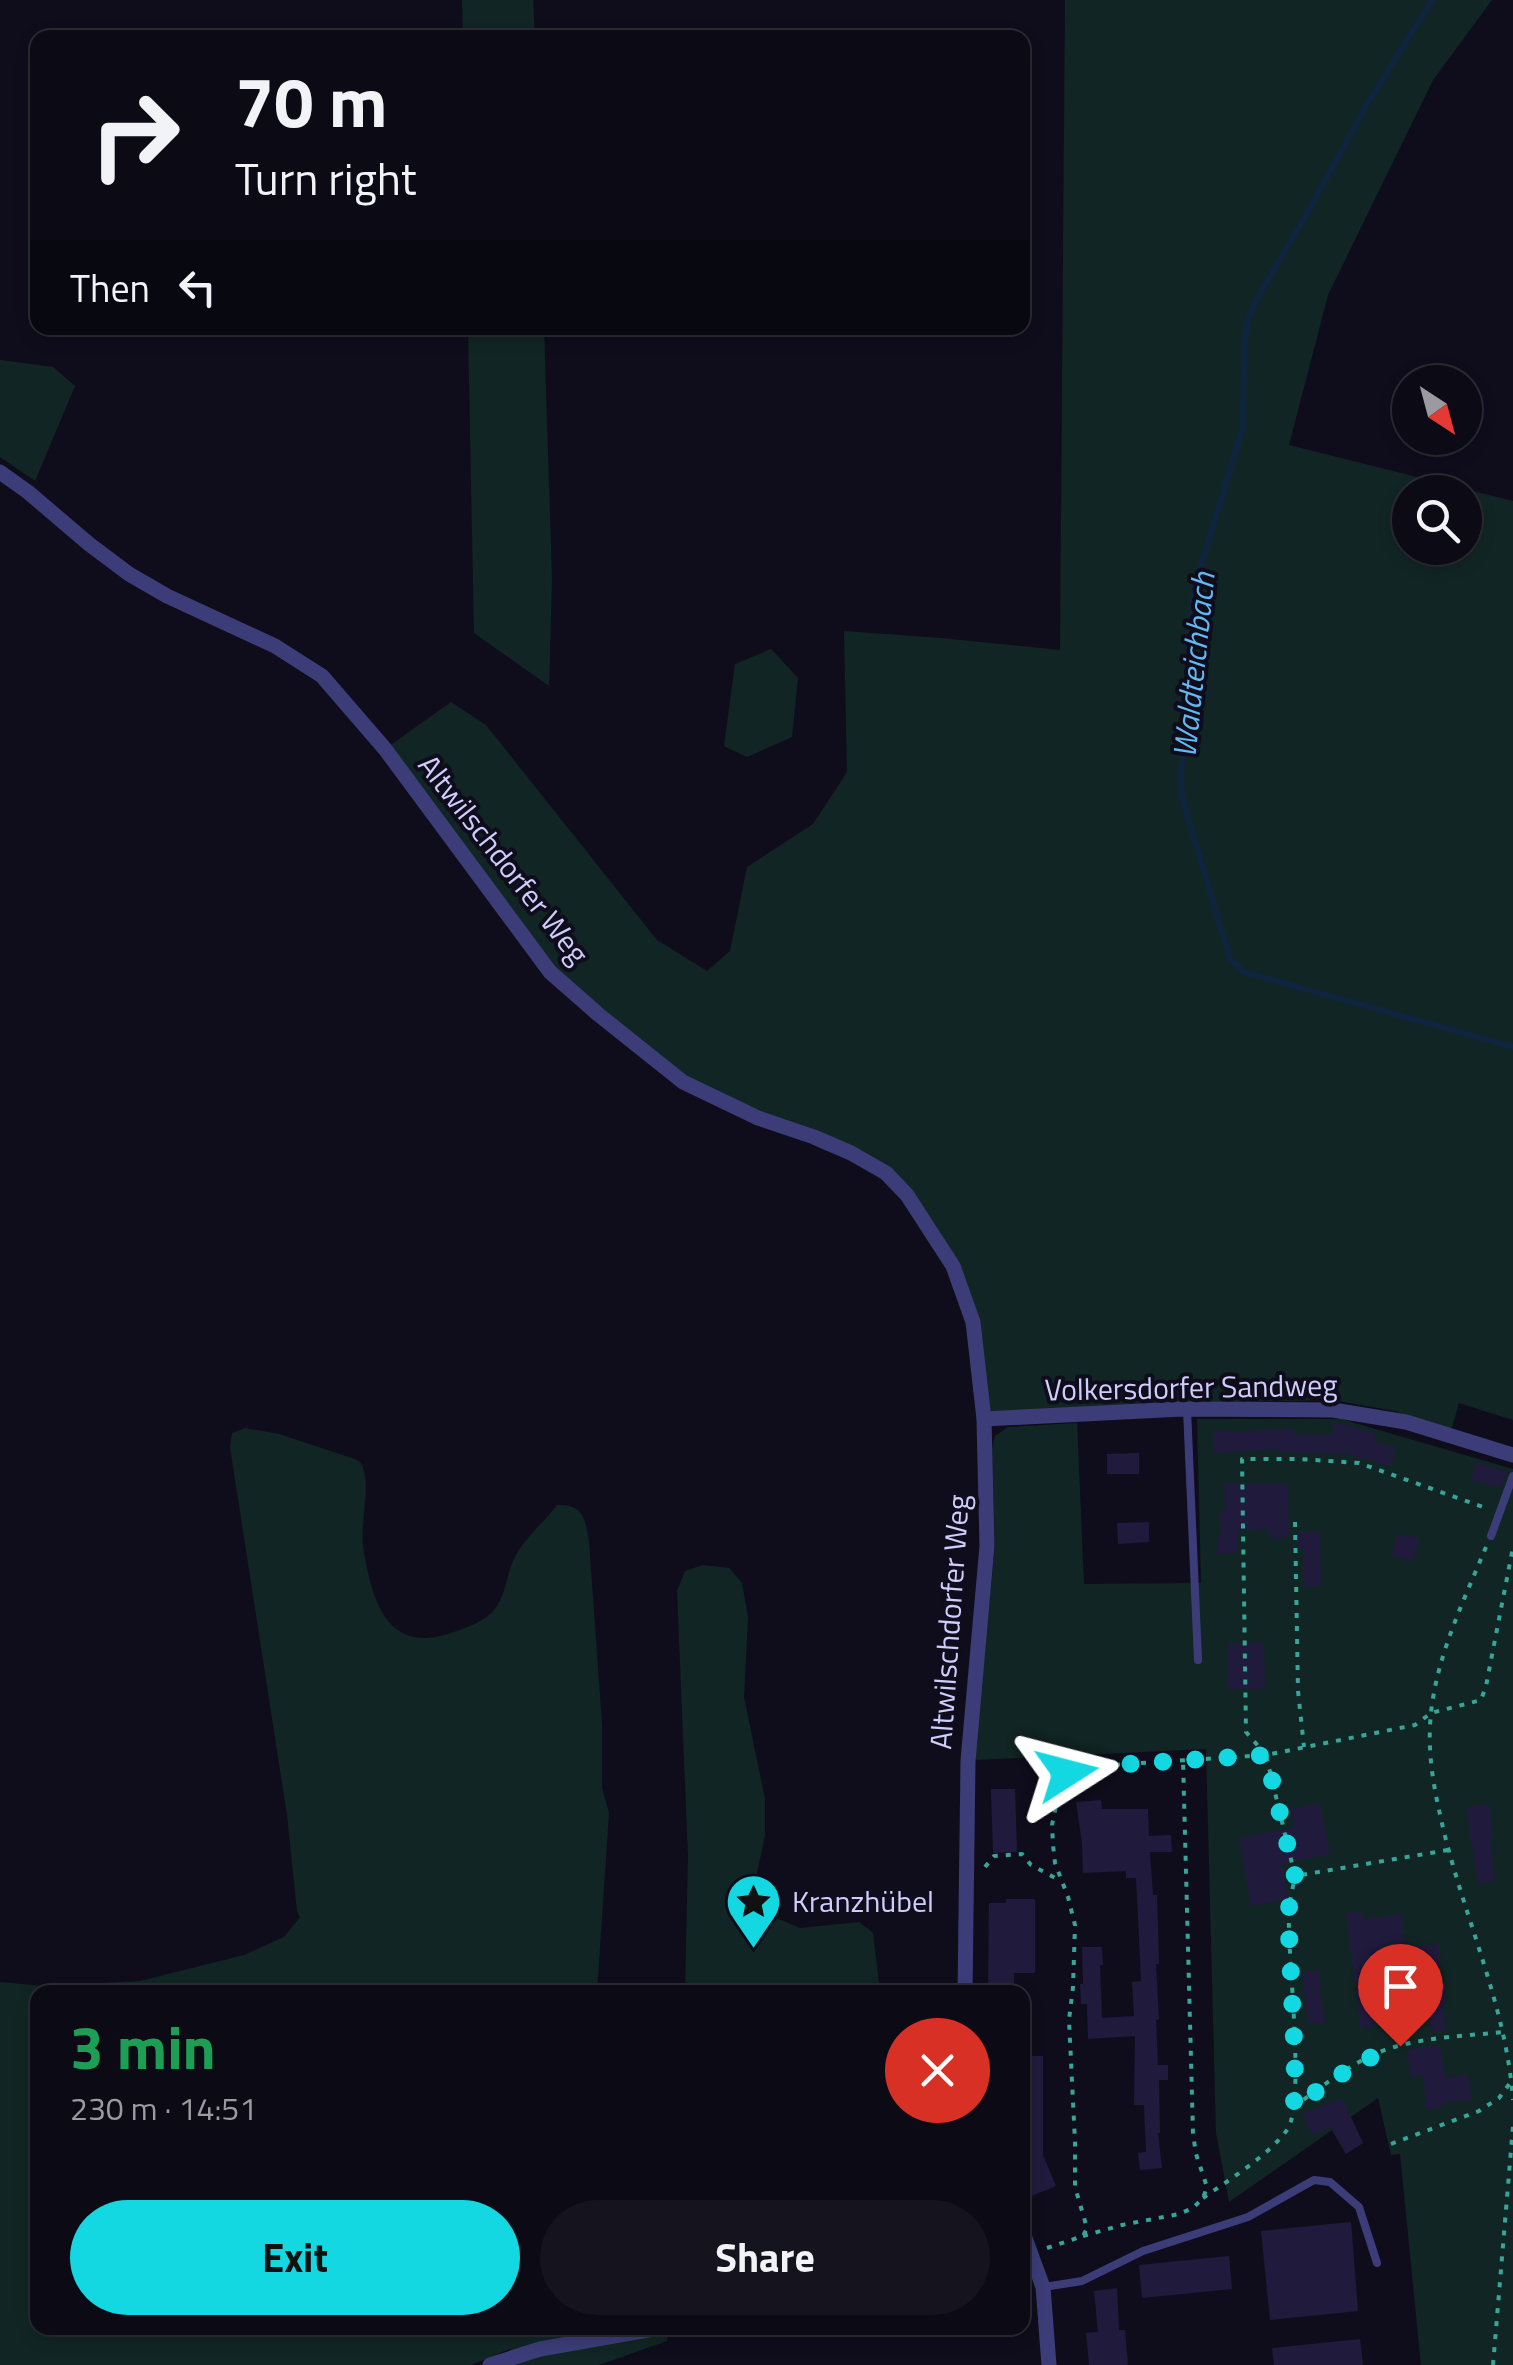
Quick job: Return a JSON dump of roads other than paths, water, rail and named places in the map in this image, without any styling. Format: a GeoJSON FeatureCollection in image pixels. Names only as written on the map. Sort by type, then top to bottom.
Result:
{"type":"FeatureCollection","features":[{"type":"Feature","properties":{"kind":"street","name":"Altwilschdorfer Weg"},"geometry":{"type":"LineString","coordinates":[[0,472],[129,574],[166,596],[274,646],[322,676],[385,749],[550,972],[648,1055],[682,1082],[758,1118],[851,1153],[886,1173],[907,1195],[952,1266],[973,1322],[984,1419],[988,1546],[968,1761],[965,1985]]}},
{"type":"Feature","properties":{"kind":"street","name":"Volkersdorfer Sandweg"},"geometry":{"type":"LineString","coordinates":[[984,1419],[1187,1409],[1333,1410],[1406,1422],[1513,1454]]}},
{"type":"Feature","properties":{"kind":"street"},"geometry":{"type":"LineString","coordinates":[[1030,2261],[1043,2287],[1049,2365]]}},
{"type":"Feature","properties":{"kind":"street"},"geometry":{"type":"LineString","coordinates":[[490,2365],[540,2350],[621,2335]]}},
{"type":"Feature","properties":{"kind":"lane"},"geometry":{"type":"LineString","coordinates":[[1187,1409],[1198,1660]]}},
{"type":"Feature","properties":{"kind":"lane"},"geometry":{"type":"LineString","coordinates":[[1491,1536],[1513,1476]]}},
{"type":"Feature","properties":{"kind":"lane"},"geometry":{"type":"LineString","coordinates":[[1043,2287],[1082,2281],[1143,2251],[1248,2217],[1314,2180],[1330,2182],[1359,2206],[1377,2263]]}},
{"type":"Feature","properties":{"kind":"waterway","name":"Waldteichbach"},"geometry":{"type":"LineString","coordinates":[[1432,0],[1366,106],[1248,318],[1242,430],[1195,586],[1182,797],[1230,959],[1244,972],[1513,1047]]}},
{"type":"Feature","properties":{"kind":"place","name":"Kranzhübel"},"geometry":{"type":"Point","coordinates":[753,1950]}}]}
